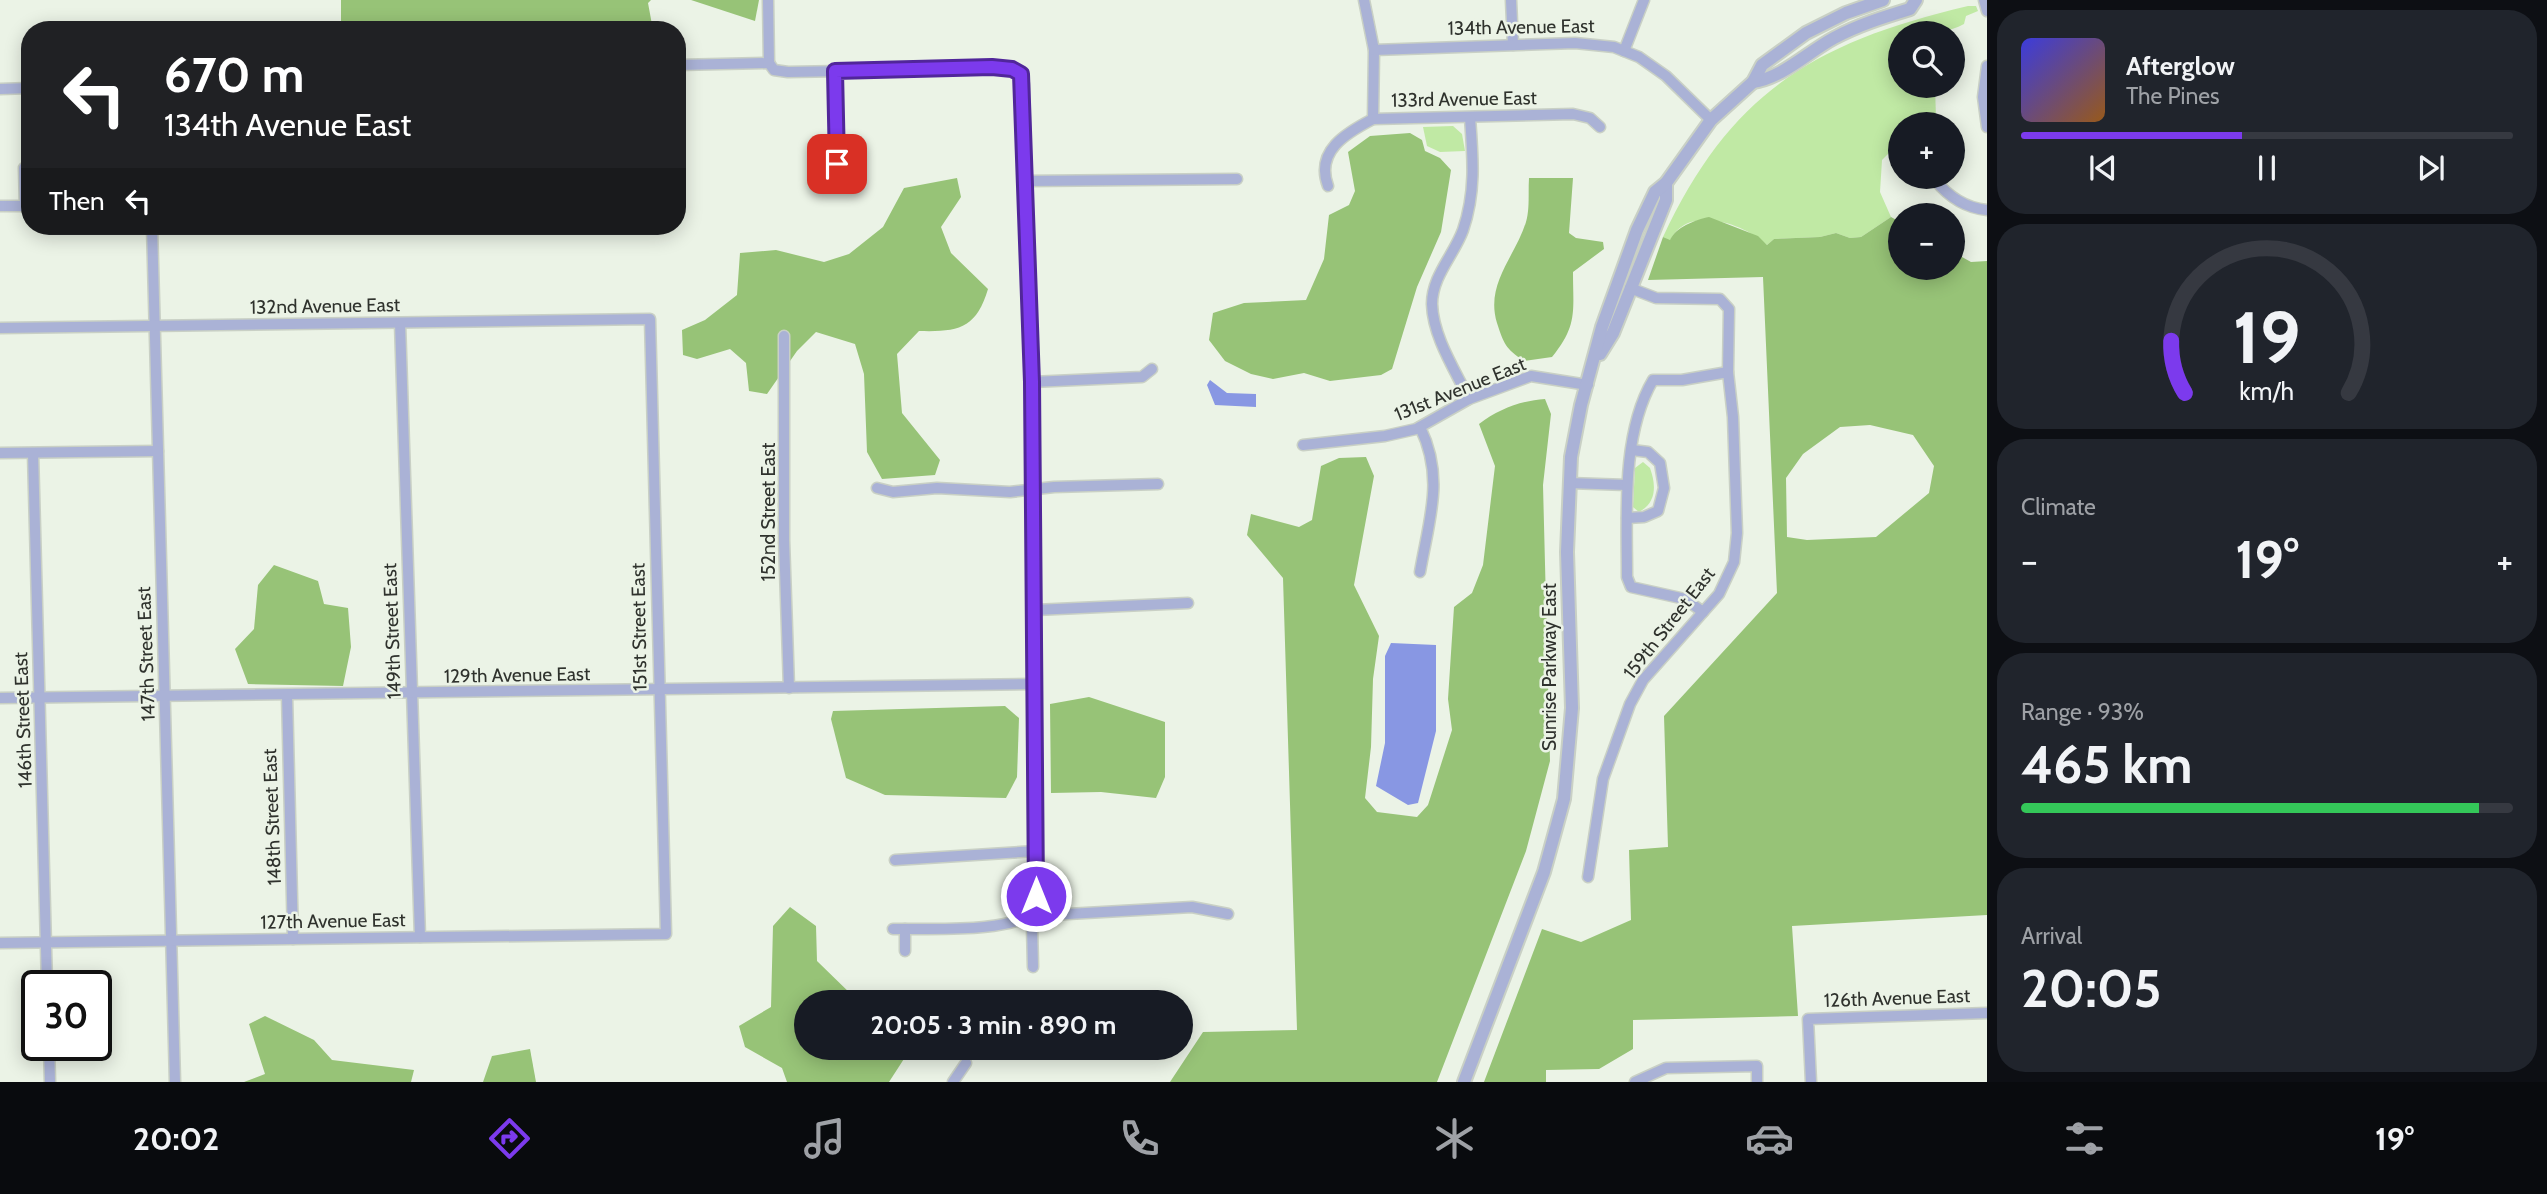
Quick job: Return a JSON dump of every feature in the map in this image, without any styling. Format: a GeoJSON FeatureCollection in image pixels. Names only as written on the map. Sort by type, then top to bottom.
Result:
{"type":"FeatureCollection","features":[{"type":"Feature","properties":{"kind":"street"},"geometry":{"type":"LineString","coordinates":[[768,0],[769,63],[778,72],[992,67],[1012,69],[1021,74],[1032,382],[1036,896],[1040,910],[1050,915],[1192,907],[1228,914]]}},
{"type":"Feature","properties":{"kind":"street"},"geometry":{"type":"LineString","coordinates":[[1364,0],[1374,50],[1373,119]]}},
{"type":"Feature","properties":{"kind":"street"},"geometry":{"type":"LineString","coordinates":[[1511,0],[1513,45]]}},
{"type":"Feature","properties":{"kind":"street"},"geometry":{"type":"LineString","coordinates":[[1624,51],[1644,0]]}},
{"type":"Feature","properties":{"kind":"street"},"geometry":{"type":"LineString","coordinates":[[1711,120],[1753,82],[1762,65],[1806,33],[1846,13],[1883,0]]}},
{"type":"Feature","properties":{"kind":"street"},"geometry":{"type":"LineString","coordinates":[[1753,82],[1769,80],[1803,55],[1837,36],[1910,9],[1916,0]]}},
{"type":"Feature","properties":{"kind":"street"},"geometry":{"type":"LineString","coordinates":[[1984,0],[1987,11]]}},
{"type":"Feature","properties":{"kind":"street","name":"134th Avenue East"},"geometry":{"type":"LineString","coordinates":[[1374,50],[1594,44],[1624,51],[1666,76],[1711,120]]}},
{"type":"Feature","properties":{"kind":"street"},"geometry":{"type":"LineString","coordinates":[[686,65],[769,63]]}},
{"type":"Feature","properties":{"kind":"street"},"geometry":{"type":"LineString","coordinates":[[1987,66],[1983,97],[1987,127]]}},
{"type":"Feature","properties":{"kind":"street"},"geometry":{"type":"LineString","coordinates":[[835,71],[837,164]]}},
{"type":"Feature","properties":{"kind":"street"},"geometry":{"type":"LineString","coordinates":[[0,89],[21,88]]}},
{"type":"Feature","properties":{"kind":"street","name":"133rd Avenue East"},"geometry":{"type":"LineString","coordinates":[[1328,186],[1325,165],[1331,149],[1353,129],[1373,119],[1573,114],[1590,118],[1600,127]]}},
{"type":"Feature","properties":{"kind":"street"},"geometry":{"type":"LineString","coordinates":[[1469,399],[1440,340],[1432,303],[1435,283],[1462,233],[1474,197],[1470,118]]}},
{"type":"Feature","properties":{"kind":"street","name":"Sunrise Parkway East"},"geometry":{"type":"LineString","coordinates":[[1464,1082],[1544,872],[1564,799],[1572,708],[1567,552],[1569,483],[1579,417],[1602,327],[1637,230],[1655,192],[1666,183],[1711,120]]}},
{"type":"Feature","properties":{"kind":"street"},"geometry":{"type":"LineString","coordinates":[[1026,181],[1237,179]]}},
{"type":"Feature","properties":{"kind":"street","name":"Sunrise Parkway East"},"geometry":{"type":"LineString","coordinates":[[1594,364],[1613,333],[1666,200],[1666,183]]}},
{"type":"Feature","properties":{"kind":"street"},"geometry":{"type":"LineString","coordinates":[[1942,189],[1963,203],[1987,210]]}},
{"type":"Feature","properties":{"kind":"street"},"geometry":{"type":"LineString","coordinates":[[0,206],[21,206]]}},
{"type":"Feature","properties":{"kind":"street","name":"147th Street East"},"geometry":{"type":"LineString","coordinates":[[152,235],[175,1082]]}},
{"type":"Feature","properties":{"kind":"street","name":"159th Street East"},"geometry":{"type":"LineString","coordinates":[[1588,877],[1603,779],[1630,704],[1643,680],[1727,581],[1737,550],[1733,417],[1728,372],[1730,316],[1726,302],[1713,298],[1656,298],[1630,288]]}},
{"type":"Feature","properties":{"kind":"street","name":"132nd Avenue East"},"geometry":{"type":"LineString","coordinates":[[0,328],[650,319]]}},
{"type":"Feature","properties":{"kind":"street","name":"151st Street East"},"geometry":{"type":"LineString","coordinates":[[650,319],[666,934]]}},
{"type":"Feature","properties":{"kind":"street","name":"149th Street East"},"geometry":{"type":"LineString","coordinates":[[400,323],[419,937]]}},
{"type":"Feature","properties":{"kind":"street","name":"152nd Street East"},"geometry":{"type":"LineString","coordinates":[[784,336],[784,540],[789,688]]}},
{"type":"Feature","properties":{"kind":"street"},"geometry":{"type":"LineString","coordinates":[[1032,382],[1142,377],[1152,369]]}},
{"type":"Feature","properties":{"kind":"street"},"geometry":{"type":"LineString","coordinates":[[1703,612],[1685,599],[1632,587],[1627,577],[1627,485],[1641,412],[1653,380],[1682,380],[1728,372]]}},
{"type":"Feature","properties":{"kind":"street","name":"131st Avenue East"},"geometry":{"type":"LineString","coordinates":[[1303,445],[1385,436],[1420,427],[1469,399],[1531,376],[1588,385]]}},
{"type":"Feature","properties":{"kind":"street"},"geometry":{"type":"LineString","coordinates":[[1420,427],[1434,460],[1435,481],[1420,572]]}},
{"type":"Feature","properties":{"kind":"street"},"geometry":{"type":"LineString","coordinates":[[1627,518],[1644,517],[1658,511],[1664,488],[1660,463],[1647,452],[1632,450]]}},
{"type":"Feature","properties":{"kind":"street"},"geometry":{"type":"LineString","coordinates":[[0,453],[158,451]]}},
{"type":"Feature","properties":{"kind":"street","name":"146th Street East"},"geometry":{"type":"LineString","coordinates":[[33,453],[47,970]]}},
{"type":"Feature","properties":{"kind":"street"},"geometry":{"type":"LineString","coordinates":[[1569,483],[1627,485]]}},
{"type":"Feature","properties":{"kind":"street"},"geometry":{"type":"LineString","coordinates":[[877,488],[893,492],[937,488],[1032,491],[1054,486],[1158,484]]}},
{"type":"Feature","properties":{"kind":"street"},"geometry":{"type":"LineString","coordinates":[[1035,610],[1188,603]]}},
{"type":"Feature","properties":{"kind":"street","name":"129th Avenue East"},"geometry":{"type":"LineString","coordinates":[[0,698],[1034,684]]}},
{"type":"Feature","properties":{"kind":"street","name":"148th Street East"},"geometry":{"type":"LineString","coordinates":[[287,695],[293,939]]}},
{"type":"Feature","properties":{"kind":"street"},"geometry":{"type":"LineString","coordinates":[[895,860],[1036,851]]}},
{"type":"Feature","properties":{"kind":"street"},"geometry":{"type":"LineString","coordinates":[[893,929],[998,925],[1028,919],[1040,910]]}},
{"type":"Feature","properties":{"kind":"street"},"geometry":{"type":"LineString","coordinates":[[1028,919],[1032,926],[1032,967]]}},
{"type":"Feature","properties":{"kind":"street"},"geometry":{"type":"LineString","coordinates":[[905,929],[905,951]]}},
{"type":"Feature","properties":{"kind":"street","name":"127th Avenue East"},"geometry":{"type":"LineString","coordinates":[[0,943],[666,934]]}},
{"type":"Feature","properties":{"kind":"street","name":"126th Avenue East"},"geometry":{"type":"LineString","coordinates":[[1811,1082],[1808,1018],[1987,1013]]}},
{"type":"Feature","properties":{"kind":"street"},"geometry":{"type":"LineString","coordinates":[[49,1061],[50,1082]]}},
{"type":"Feature","properties":{"kind":"street"},"geometry":{"type":"LineString","coordinates":[[953,1082],[966,1063]]}},
{"type":"Feature","properties":{"kind":"street"},"geometry":{"type":"LineString","coordinates":[[1635,1082],[1666,1068],[1756,1066],[1757,1082]]}},
{"type":"Feature","properties":{"kind":"green space"},"geometry":{"type":"Polygon","coordinates":[[[341,0],[651,0],[648,3],[651,21],[341,21],[341,0]]]}},
{"type":"Feature","properties":{"kind":"green space"},"geometry":{"type":"Polygon","coordinates":[[[691,0],[759,0],[755,21],[691,0]]]}},
{"type":"Feature","properties":{"kind":"green space"},"geometry":{"type":"Polygon","coordinates":[[[1968,6],[1976,6],[1978,11],[1966,16],[1965,21],[1911,21],[1968,6]]]}},
{"type":"Feature","properties":{"kind":"green space"},"geometry":{"type":"Polygon","coordinates":[[[1888,29],[1888,98],[1935,98],[1936,112],[1888,112],[1888,154],[1882,160],[1880,192],[1888,210],[1888,219],[1861,237],[1850,238],[1836,233],[1820,237],[1774,239],[1767,245],[1745,230],[1717,221],[1689,223],[1678,229],[1670,241],[1663,237],[1689,187],[1718,144],[1749,109],[1784,80],[1823,56],[1888,29]]]}},
{"type":"Feature","properties":{"kind":"green space"},"geometry":{"type":"Polygon","coordinates":[[[1453,126],[1462,134],[1465,151],[1440,152],[1427,146],[1423,127],[1453,126]]]}},
{"type":"Feature","properties":{"kind":"green space"},"geometry":{"type":"Polygon","coordinates":[[[1410,133],[1422,140],[1425,151],[1440,158],[1451,170],[1441,232],[1417,287],[1392,369],[1381,375],[1330,381],[1304,373],[1273,379],[1251,374],[1225,361],[1209,340],[1213,313],[1244,303],[1306,300],[1324,259],[1329,215],[1349,205],[1355,191],[1348,152],[1370,136],[1410,133]]]}},
{"type":"Feature","properties":{"kind":"green space"},"geometry":{"type":"Polygon","coordinates":[[[957,178],[961,197],[941,227],[951,253],[988,289],[978,313],[964,325],[955,329],[919,331],[897,354],[902,413],[940,460],[935,475],[882,479],[867,452],[864,374],[855,344],[816,332],[797,351],[767,394],[749,391],[746,363],[730,349],[697,359],[683,355],[682,330],[705,320],[737,295],[740,253],[776,250],[824,262],[849,254],[883,227],[904,188],[957,178]]]}},
{"type":"Feature","properties":{"kind":"green space"},"geometry":{"type":"Polygon","coordinates":[[[1529,178],[1573,178],[1569,233],[1576,238],[1603,242],[1604,249],[1573,272],[1572,317],[1560,346],[1552,357],[1524,361],[1509,349],[1504,341],[1494,309],[1498,283],[1526,222],[1529,178]]]}},
{"type":"Feature","properties":{"kind":"green space"},"geometry":{"type":"Polygon","coordinates":[[[1709,217],[1758,236],[1767,245],[1774,239],[1820,237],[1836,233],[1850,238],[1861,237],[1888,219],[1888,280],[1965,280],[1965,259],[1971,262],[1987,261],[1987,915],[1792,926],[1798,1016],[1633,1020],[1633,1049],[1599,1069],[1546,1070],[1546,1082],[1484,1082],[1542,929],[1581,942],[1631,920],[1629,850],[1668,847],[1664,716],[1777,593],[1763,277],[1648,280],[1663,237],[1670,240],[1681,228],[1709,217]],[[1870,425],[1840,427],[1803,454],[1786,478],[1787,537],[1807,540],[1876,537],[1929,493],[1934,466],[1913,435],[1870,425]]]}},
{"type":"Feature","properties":{"kind":"green space"},"geometry":{"type":"Polygon","coordinates":[[[1545,399],[1551,414],[1543,485],[1550,761],[1526,851],[1437,1082],[1170,1082],[1185,1060],[1193,1060],[1193,1047],[1203,1032],[1297,1030],[1283,578],[1247,535],[1251,514],[1299,527],[1312,520],[1321,466],[1339,458],[1366,457],[1374,476],[1354,585],[1379,636],[1373,679],[1371,747],[1365,798],[1377,812],[1417,817],[1428,805],[1452,730],[1448,699],[1454,607],[1472,593],[1483,565],[1495,466],[1479,424],[1494,414],[1527,402],[1545,399]]]}},
{"type":"Feature","properties":{"kind":"green space"},"geometry":{"type":"Polygon","coordinates":[[[1643,462],[1650,468],[1654,493],[1649,503],[1639,512],[1633,507],[1635,468],[1643,462]]]}},
{"type":"Feature","properties":{"kind":"green space"},"geometry":{"type":"Polygon","coordinates":[[[274,565],[318,581],[324,604],[348,608],[351,647],[343,686],[248,684],[235,649],[254,629],[258,585],[274,565]]]}},
{"type":"Feature","properties":{"kind":"green space"},"geometry":{"type":"Polygon","coordinates":[[[1089,697],[1165,722],[1165,777],[1156,798],[1101,792],[1051,793],[1050,704],[1089,697]]]}},
{"type":"Feature","properties":{"kind":"green space"},"geometry":{"type":"Polygon","coordinates":[[[1005,706],[1019,718],[1017,777],[1006,798],[885,795],[846,778],[831,719],[833,711],[1005,706]]]}},
{"type":"Feature","properties":{"kind":"green space"},"geometry":{"type":"Polygon","coordinates":[[[790,907],[816,926],[817,961],[847,990],[794,990],[794,1060],[903,1060],[889,1082],[787,1082],[782,1068],[745,1047],[739,1026],[771,1007],[773,926],[790,907]]]}},
{"type":"Feature","properties":{"kind":"green space"},"geometry":{"type":"Polygon","coordinates":[[[265,1016],[314,1040],[332,1060],[414,1070],[411,1082],[244,1082],[265,1074],[249,1024],[265,1016]]]}},
{"type":"Feature","properties":{"kind":"green space"},"geometry":{"type":"Polygon","coordinates":[[[530,1049],[536,1082],[483,1082],[492,1056],[530,1049]]]}},
{"type":"Feature","properties":{"kind":"water"},"geometry":{"type":"Polygon","coordinates":[[[1210,380],[1227,393],[1256,394],[1256,407],[1215,405],[1207,385],[1210,380]]]}},
{"type":"Feature","properties":{"kind":"water"},"geometry":{"type":"Polygon","coordinates":[[[1391,643],[1436,645],[1436,731],[1418,803],[1408,805],[1376,786],[1385,743],[1385,656],[1391,643]]]}},
{"type":"Feature","properties":{"kind":"route"},"geometry":{"type":"LineString","coordinates":[[837,164],[835,71],[992,67],[1017,70],[1021,74],[1024,84],[1032,382],[1036,896]]}}]}
